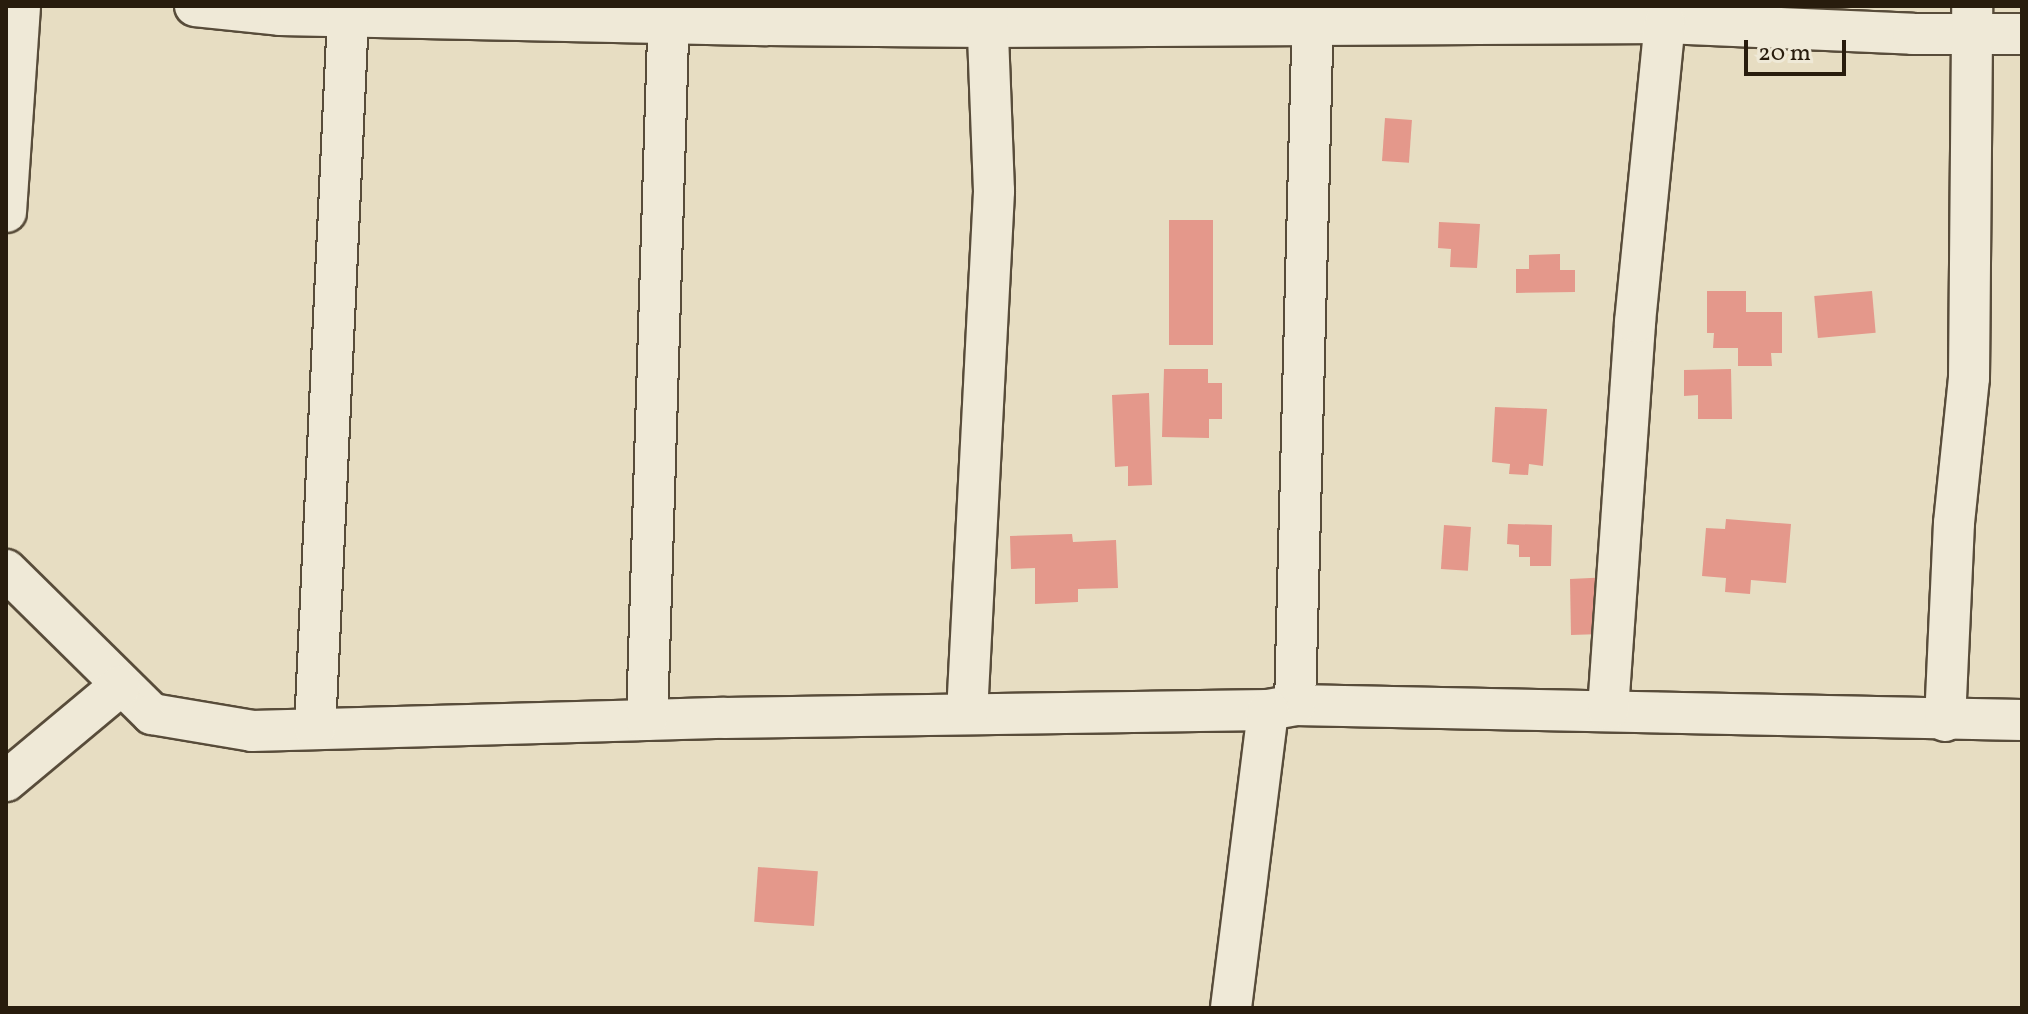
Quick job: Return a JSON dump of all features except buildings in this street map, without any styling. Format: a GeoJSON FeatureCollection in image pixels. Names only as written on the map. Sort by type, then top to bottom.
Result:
{"type":"FeatureCollection","features":[{"type":"Feature","properties":{"kind":"street"},"geometry":{"type":"LineString","coordinates":[[6,212],[20,6]]}},
{"type":"Feature","properties":{"kind":"street"},"geometry":{"type":"LineString","coordinates":[[195,6],[280,15],[348,16],[1313,15],[1971,20],[2022,34]]}},
{"type":"Feature","properties":{"kind":"street"},"geometry":{"type":"LineString","coordinates":[[647,720],[669,14]]}},
{"type":"Feature","properties":{"kind":"street"},"geometry":{"type":"LineString","coordinates":[[1231,1008],[1281,707],[1313,15]]}},
{"type":"Feature","properties":{"kind":"street"},"geometry":{"type":"LineString","coordinates":[[315,729],[348,16]]}},
{"type":"Feature","properties":{"kind":"street"},"geometry":{"type":"LineString","coordinates":[[967,714],[994,191],[987,17]]}},
{"type":"Feature","properties":{"kind":"street"},"geometry":{"type":"LineString","coordinates":[[1608,710],[1635,322],[1651,18]]}},
{"type":"Feature","properties":{"kind":"street"},"geometry":{"type":"LineString","coordinates":[[1945,721],[1954,523],[1969,378],[1971,20]]}},
{"type":"Feature","properties":{"kind":"street"},"geometry":{"type":"LineString","coordinates":[[6,570],[120,686],[152,714],[252,731],[1281,707],[1608,710],[1945,721],[2022,720]]}},
{"type":"Feature","properties":{"kind":"street"},"geometry":{"type":"LineString","coordinates":[[6,781],[120,686]]}}]}
